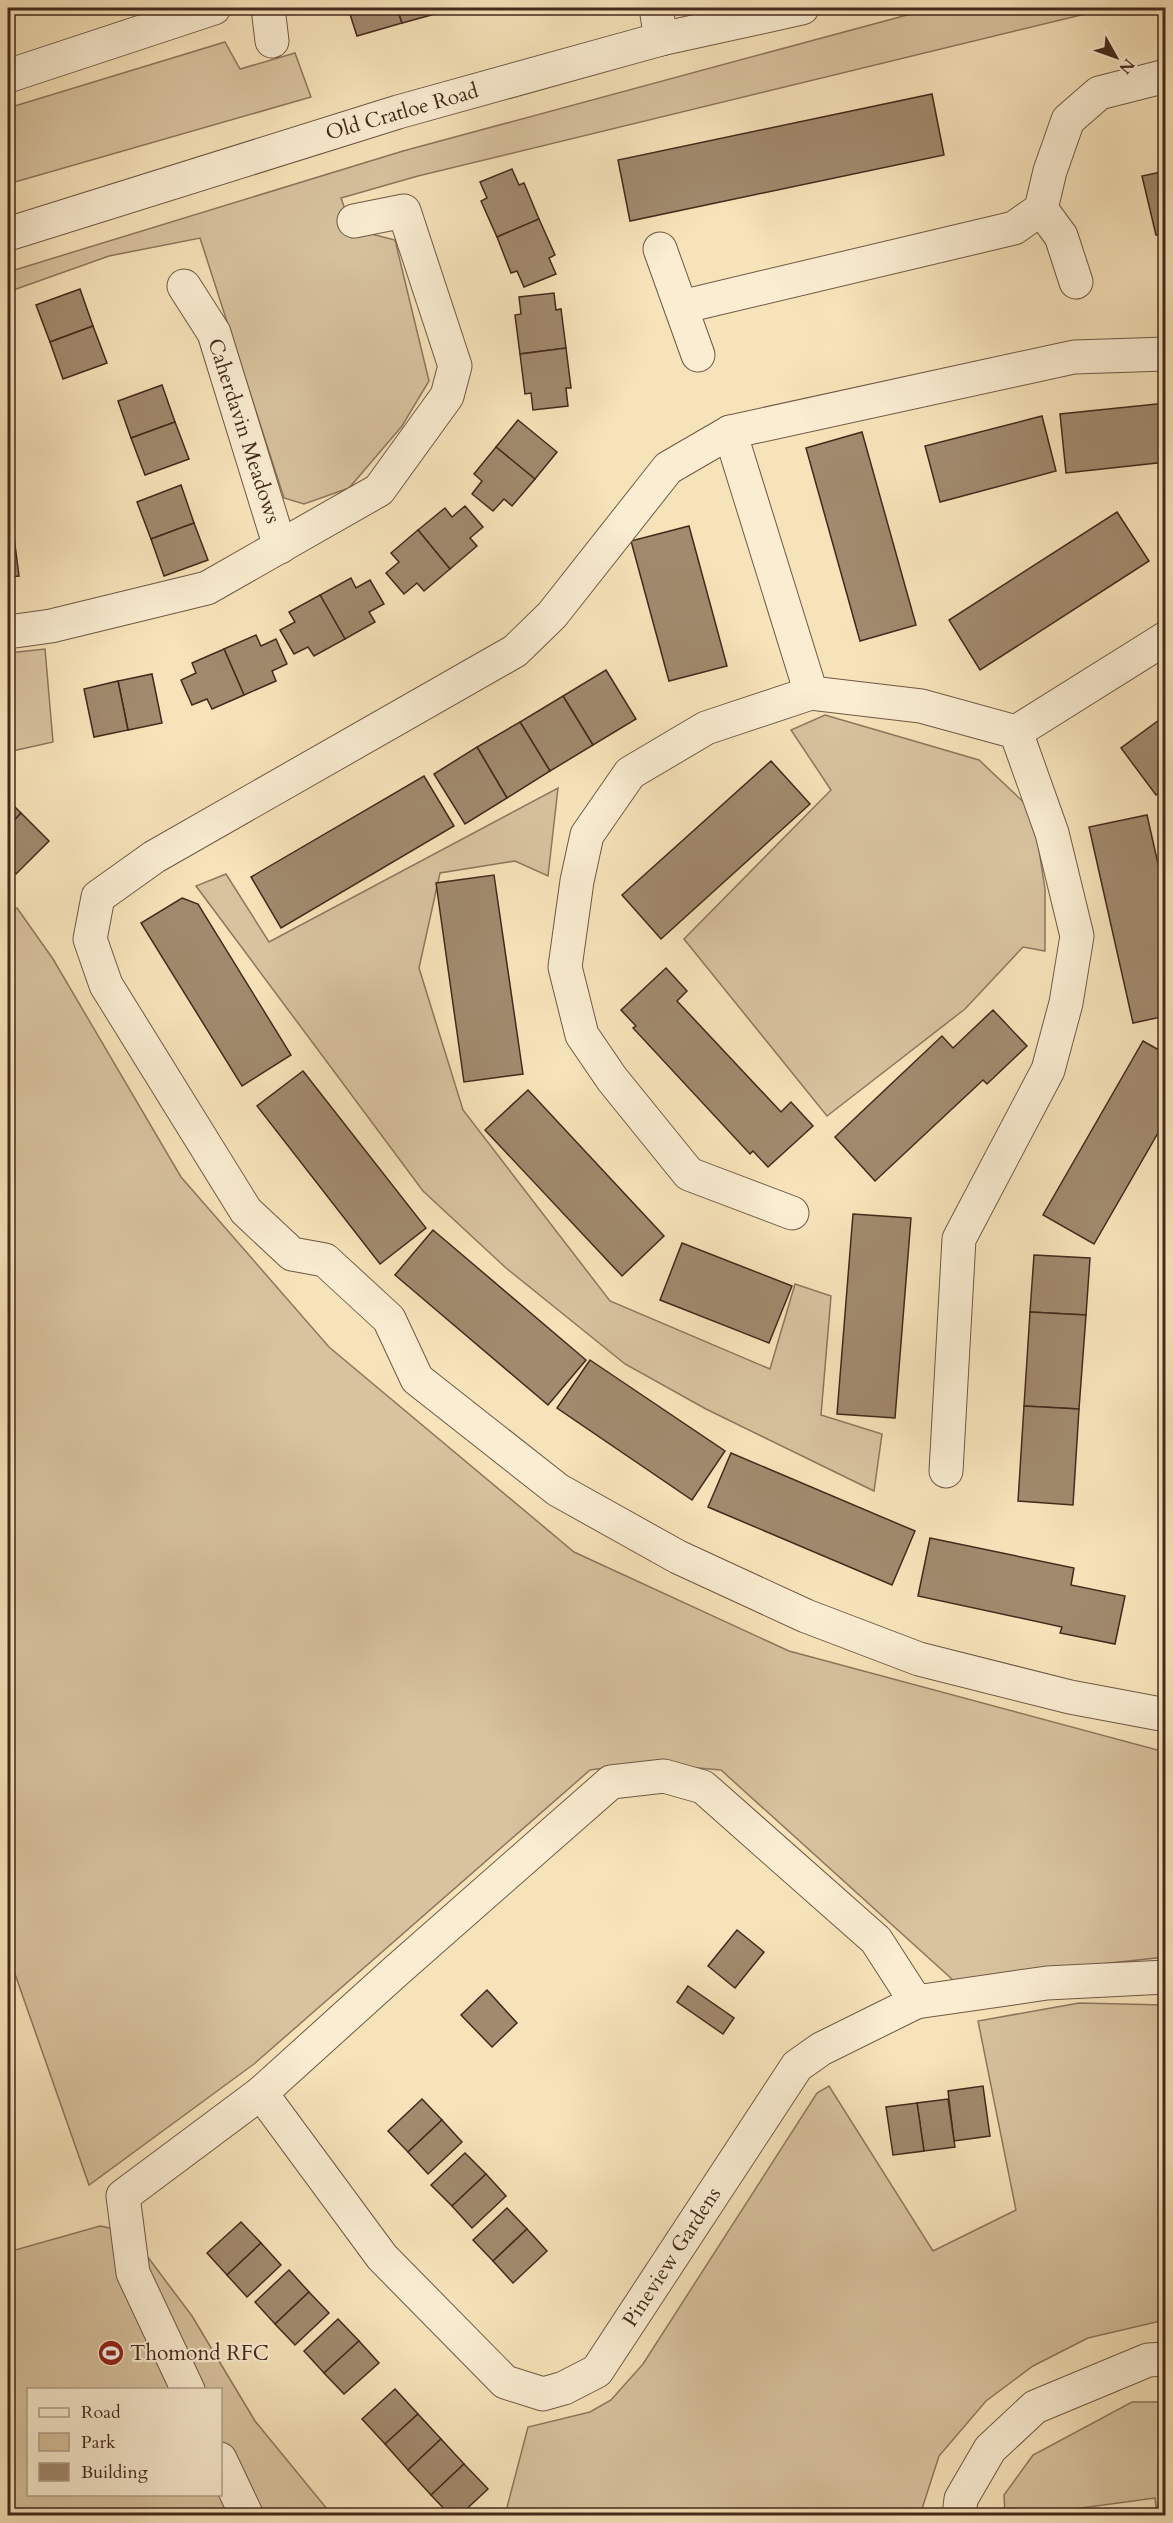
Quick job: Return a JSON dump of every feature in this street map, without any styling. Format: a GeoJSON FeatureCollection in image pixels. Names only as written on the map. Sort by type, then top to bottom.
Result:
{"type":"FeatureCollection","features":[{"type":"Feature","properties":{"kind":"street"},"geometry":{"type":"LineString","coordinates":[[8,76],[214,8]]}},
{"type":"Feature","properties":{"kind":"street"},"geometry":{"type":"LineString","coordinates":[[268,8],[272,41]]}},
{"type":"Feature","properties":{"kind":"street"},"geometry":{"type":"LineString","coordinates":[[656,8],[661,39]]}},
{"type":"Feature","properties":{"kind":"street","name":"Old Cratloe Road"},"geometry":{"type":"LineString","coordinates":[[8,234],[398,112],[661,39],[802,8]]}},
{"type":"Feature","properties":{"kind":"street"},"geometry":{"type":"LineString","coordinates":[[681,307],[1014,228],[1041,209],[1050,171],[1068,120],[1099,93],[1166,76]]}},
{"type":"Feature","properties":{"kind":"street"},"geometry":{"type":"LineString","coordinates":[[1041,209],[1061,236],[1076,282]]}},
{"type":"Feature","properties":{"kind":"street","name":"Caherdavin Meadows"},"geometry":{"type":"LineString","coordinates":[[8,632],[51,626],[207,588],[380,490],[447,396],[455,366],[404,211],[354,221]]}},
{"type":"Feature","properties":{"kind":"street"},"geometry":{"type":"LineString","coordinates":[[660,249],[698,355]]}},
{"type":"Feature","properties":{"kind":"street","name":"Caherdavin Meadows"},"geometry":{"type":"LineString","coordinates":[[184,286],[214,333],[280,547]]}},
{"type":"Feature","properties":{"kind":"street"},"geometry":{"type":"LineString","coordinates":[[1166,354],[1074,357],[730,432],[668,468],[552,615],[515,651],[154,857],[98,897],[90,939],[106,985],[246,1211],[292,1254],[325,1260],[389,1319],[417,1379],[558,1490],[678,1557],[806,1616],[920,1659],[1070,1697],[1166,1715]]}},
{"type":"Feature","properties":{"kind":"street"},"geometry":{"type":"LineString","coordinates":[[730,432],[812,693]]}},
{"type":"Feature","properties":{"kind":"street"},"geometry":{"type":"LineString","coordinates":[[792,1213],[689,1174],[612,1079],[582,1035],[565,967],[577,881],[587,834],[630,773],[706,728],[812,693],[921,706],[1016,732],[1166,638]]}},
{"type":"Feature","properties":{"kind":"street"},"geometry":{"type":"LineString","coordinates":[[946,1471],[959,1239],[1048,1070],[1066,1003],[1077,936],[1052,833],[1016,732]]}},
{"type":"Feature","properties":{"kind":"street"},"geometry":{"type":"LineString","coordinates":[[187,2388],[133,2273],[123,2196],[261,2093],[611,1782],[664,1776],[703,1787],[876,1940],[916,2002]]}},
{"type":"Feature","properties":{"kind":"street","name":"Pineview Gardens"},"geometry":{"type":"LineString","coordinates":[[261,2093],[382,2257],[505,2382],[543,2394],[564,2388],[597,2371],[797,2066],[821,2049],[916,2002],[1047,1983],[1166,1977]]}},
{"type":"Feature","properties":{"kind":"street"},"geometry":{"type":"LineString","coordinates":[[959,2516],[961,2499],[990,2449],[1035,2407],[1148,2360],[1166,2359]]}},
{"type":"Feature","properties":{"kind":"street"},"geometry":{"type":"LineString","coordinates":[[222,2463],[247,2516]]}},
{"type":"Feature","properties":{"kind":"green space"},"geometry":{"type":"Polygon","coordinates":[[[933,8],[1110,8],[418,176],[341,198],[352,229],[395,240],[429,381],[402,426],[349,488],[304,504],[284,498],[200,238],[109,256],[8,292],[8,272],[403,151],[933,8]]]}},
{"type":"Feature","properties":{"kind":"green space"},"geometry":{"type":"Polygon","coordinates":[[[225,42],[240,69],[295,53],[311,97],[8,184],[8,108],[225,42]]]}},
{"type":"Feature","properties":{"kind":"green space"},"geometry":{"type":"Polygon","coordinates":[[[45,649],[53,742],[8,752],[8,653],[45,649]]]}},
{"type":"Feature","properties":{"kind":"green space"},"geometry":{"type":"Polygon","coordinates":[[[825,715],[979,760],[1033,811],[1045,889],[1045,951],[1023,947],[965,1009],[827,1116],[684,939],[831,790],[791,730],[825,715]]]}},
{"type":"Feature","properties":{"kind":"green space"},"geometry":{"type":"Polygon","coordinates":[[[558,788],[548,876],[515,861],[440,873],[419,968],[463,1110],[610,1301],[770,1369],[795,1284],[831,1296],[821,1415],[882,1434],[874,1491],[706,1409],[625,1364],[506,1268],[423,1191],[196,886],[226,874],[269,942],[558,788]]]}},
{"type":"Feature","properties":{"kind":"green space"},"geometry":{"type":"Polygon","coordinates":[[[17,908],[53,959],[181,1177],[329,1347],[574,1552],[789,1651],[1165,1752],[1165,1957],[953,1980],[721,1770],[640,1763],[590,1770],[254,2064],[89,2185],[8,1954],[8,916],[17,908]]]}},
{"type":"Feature","properties":{"kind":"green space"},"geometry":{"type":"Polygon","coordinates":[[[1079,2003],[1165,2005],[1165,2320],[1088,2338],[1033,2366],[986,2401],[939,2456],[920,2515],[756,2516],[728,2510],[718,2516],[505,2515],[528,2427],[590,2412],[611,2400],[643,2364],[817,2093],[829,2086],[933,2251],[1016,2210],[978,2021],[1079,2003]]]}},
{"type":"Feature","properties":{"kind":"green space","name":"Thomond RFC"},"geometry":{"type":"Polygon","coordinates":[[[100,2226],[129,2232],[192,2316],[255,2421],[332,2515],[8,2516],[8,2252],[100,2226]]]}},
{"type":"Feature","properties":{"kind":"green space"},"geometry":{"type":"Polygon","coordinates":[[[1132,2402],[1165,2402],[1165,2515],[1157,2515],[1155,2498],[1029,2515],[1005,2515],[1004,2495],[1033,2455],[1132,2402]]]}},
{"type":"Feature","properties":{"kind":"building"},"geometry":{"type":"Polygon","coordinates":[[[348,8],[397,8],[402,23],[357,36],[348,8]]]}},
{"type":"Feature","properties":{"kind":"building"},"geometry":{"type":"Polygon","coordinates":[[[397,8],[445,8],[446,11],[402,23],[397,8]]]}},
{"type":"Feature","properties":{"kind":"building"},"geometry":{"type":"Polygon","coordinates":[[[932,94],[944,155],[630,221],[618,160],[932,94]]]}},
{"type":"Feature","properties":{"kind":"building"},"geometry":{"type":"Polygon","coordinates":[[[512,169],[519,185],[524,183],[539,219],[497,237],[481,201],[487,198],[480,182],[512,169]]]}},
{"type":"Feature","properties":{"kind":"building"},"geometry":{"type":"Polygon","coordinates":[[[1166,171],[1166,233],[1156,235],[1142,176],[1166,171]]]}},
{"type":"Feature","properties":{"kind":"building"},"geometry":{"type":"Polygon","coordinates":[[[539,219],[555,255],[549,258],[556,274],[524,287],[517,271],[511,273],[497,237],[539,219]]]}},
{"type":"Feature","properties":{"kind":"building"},"geometry":{"type":"Polygon","coordinates":[[[80,289],[93,326],[50,342],[36,305],[80,289]]]}},
{"type":"Feature","properties":{"kind":"building"},"geometry":{"type":"Polygon","coordinates":[[[554,293],[556,310],[561,309],[566,348],[520,354],[515,315],[521,314],[519,297],[554,293]]]}},
{"type":"Feature","properties":{"kind":"building"},"geometry":{"type":"Polygon","coordinates":[[[93,326],[107,363],[63,379],[50,342],[93,326]]]}},
{"type":"Feature","properties":{"kind":"building"},"geometry":{"type":"Polygon","coordinates":[[[566,348],[571,388],[566,388],[568,406],[533,410],[531,393],[525,394],[520,354],[566,348]]]}},
{"type":"Feature","properties":{"kind":"building"},"geometry":{"type":"Polygon","coordinates":[[[162,385],[175,422],[131,438],[118,401],[162,385]]]}},
{"type":"Feature","properties":{"kind":"building"},"geometry":{"type":"Polygon","coordinates":[[[1166,403],[1166,462],[1066,473],[1060,414],[1166,403]]]}},
{"type":"Feature","properties":{"kind":"building"},"geometry":{"type":"Polygon","coordinates":[[[1042,416],[1056,471],[940,502],[925,446],[1042,416]]]}},
{"type":"Feature","properties":{"kind":"building"},"geometry":{"type":"Polygon","coordinates":[[[518,420],[557,452],[535,479],[496,447],[518,420]]]}},
{"type":"Feature","properties":{"kind":"building"},"geometry":{"type":"Polygon","coordinates":[[[175,422],[189,459],[145,475],[131,438],[175,422]]]}},
{"type":"Feature","properties":{"kind":"building"},"geometry":{"type":"Polygon","coordinates":[[[862,432],[916,625],[860,641],[806,448],[862,432]]]}},
{"type":"Feature","properties":{"kind":"building"},"geometry":{"type":"Polygon","coordinates":[[[496,447],[535,479],[512,506],[504,499],[493,511],[472,494],[482,481],[474,474],[496,447]]]}},
{"type":"Feature","properties":{"kind":"building"},"geometry":{"type":"Polygon","coordinates":[[[181,485],[194,523],[151,539],[137,502],[181,485]]]}},
{"type":"Feature","properties":{"kind":"building"},"geometry":{"type":"Polygon","coordinates":[[[8,498],[10,498],[14,537],[8,538],[8,498]]]}},
{"type":"Feature","properties":{"kind":"building"},"geometry":{"type":"Polygon","coordinates":[[[465,506],[483,527],[470,538],[477,546],[450,569],[418,530],[445,508],[452,517],[465,506]]]}},
{"type":"Feature","properties":{"kind":"building"},"geometry":{"type":"Polygon","coordinates":[[[1117,512],[1149,561],[980,670],[949,620],[1117,512]]]}},
{"type":"Feature","properties":{"kind":"building"},"geometry":{"type":"Polygon","coordinates":[[[194,523],[208,560],[164,576],[151,539],[194,523]]]}},
{"type":"Feature","properties":{"kind":"building"},"geometry":{"type":"Polygon","coordinates":[[[689,526],[727,666],[669,681],[631,541],[689,526]]]}},
{"type":"Feature","properties":{"kind":"building"},"geometry":{"type":"Polygon","coordinates":[[[418,530],[450,569],[424,591],[417,583],[404,594],[386,573],[399,562],[391,553],[418,530]]]}},
{"type":"Feature","properties":{"kind":"building"},"geometry":{"type":"Polygon","coordinates":[[[14,537],[19,576],[8,577],[8,538],[14,537]]]}},
{"type":"Feature","properties":{"kind":"building"},"geometry":{"type":"Polygon","coordinates":[[[351,578],[356,588],[370,580],[384,604],[369,612],[375,622],[345,639],[320,595],[351,578]]]}},
{"type":"Feature","properties":{"kind":"building"},"geometry":{"type":"Polygon","coordinates":[[[320,595],[345,639],[314,656],[308,647],[294,654],[280,630],[295,622],[289,612],[320,595]]]}},
{"type":"Feature","properties":{"kind":"building"},"geometry":{"type":"Polygon","coordinates":[[[256,635],[261,646],[276,639],[287,664],[272,671],[276,681],[244,695],[224,649],[256,635]]]}},
{"type":"Feature","properties":{"kind":"building"},"geometry":{"type":"Polygon","coordinates":[[[224,649],[244,695],[212,709],[207,699],[192,705],[181,680],[196,673],[192,663],[224,649]]]}},
{"type":"Feature","properties":{"kind":"building"},"geometry":{"type":"Polygon","coordinates":[[[606,670],[636,719],[593,745],[563,696],[606,670]]]}},
{"type":"Feature","properties":{"kind":"building"},"geometry":{"type":"Polygon","coordinates":[[[152,674],[162,723],[128,730],[118,681],[152,674]]]}},
{"type":"Feature","properties":{"kind":"building"},"geometry":{"type":"Polygon","coordinates":[[[118,681],[128,730],[94,737],[84,689],[118,681]]]}},
{"type":"Feature","properties":{"kind":"building"},"geometry":{"type":"Polygon","coordinates":[[[563,696],[593,745],[550,771],[520,722],[563,696]]]}},
{"type":"Feature","properties":{"kind":"building"},"geometry":{"type":"Polygon","coordinates":[[[1166,715],[1166,788],[1156,795],[1121,748],[1166,715]]]}},
{"type":"Feature","properties":{"kind":"building"},"geometry":{"type":"Polygon","coordinates":[[[520,722],[550,771],[507,798],[477,747],[520,722]]]}},
{"type":"Feature","properties":{"kind":"building"},"geometry":{"type":"Polygon","coordinates":[[[477,747],[507,798],[465,824],[434,774],[477,747]]]}},
{"type":"Feature","properties":{"kind":"building"},"geometry":{"type":"Polygon","coordinates":[[[771,761],[810,804],[661,939],[622,895],[771,761]]]}},
{"type":"Feature","properties":{"kind":"building"},"geometry":{"type":"Polygon","coordinates":[[[424,776],[454,826],[281,928],[251,877],[424,776]]]}},
{"type":"Feature","properties":{"kind":"building"},"geometry":{"type":"Polygon","coordinates":[[[8,800],[21,813],[8,827],[8,800]]]}},
{"type":"Feature","properties":{"kind":"building"},"geometry":{"type":"Polygon","coordinates":[[[21,813],[49,841],[16,874],[8,865],[8,827],[21,813]]]}},
{"type":"Feature","properties":{"kind":"building"},"geometry":{"type":"Polygon","coordinates":[[[1147,815],[1166,899],[1166,1016],[1133,1023],[1089,827],[1147,815]]]}},
{"type":"Feature","properties":{"kind":"building"},"geometry":{"type":"Polygon","coordinates":[[[494,875],[523,1074],[464,1082],[436,883],[494,875]]]}},
{"type":"Feature","properties":{"kind":"building"},"geometry":{"type":"Polygon","coordinates":[[[182,898],[198,904],[291,1055],[242,1086],[141,923],[182,898]]]}},
{"type":"Feature","properties":{"kind":"building"},"geometry":{"type":"Polygon","coordinates":[[[666,968],[687,991],[677,1001],[781,1112],[791,1102],[813,1126],[768,1167],[753,1151],[750,1154],[633,1028],[636,1026],[621,1010],[666,968]]]}},
{"type":"Feature","properties":{"kind":"building"},"geometry":{"type":"Polygon","coordinates":[[[993,1010],[1027,1046],[987,1084],[983,1080],[875,1181],[835,1137],[942,1036],[953,1048],[993,1010]]]}},
{"type":"Feature","properties":{"kind":"building"},"geometry":{"type":"Polygon","coordinates":[[[1143,1041],[1166,1054],[1166,1119],[1094,1244],[1043,1215],[1143,1041]]]}},
{"type":"Feature","properties":{"kind":"building"},"geometry":{"type":"Polygon","coordinates":[[[303,1071],[426,1228],[380,1264],[257,1106],[303,1071]]]}},
{"type":"Feature","properties":{"kind":"building"},"geometry":{"type":"Polygon","coordinates":[[[528,1090],[664,1236],[622,1276],[485,1130],[528,1090]]]}},
{"type":"Feature","properties":{"kind":"building"},"geometry":{"type":"Polygon","coordinates":[[[853,1214],[911,1218],[895,1418],[837,1414],[853,1214]]]}},
{"type":"Feature","properties":{"kind":"building"},"geometry":{"type":"Polygon","coordinates":[[[433,1230],[586,1360],[548,1405],[395,1275],[433,1230]]]}},
{"type":"Feature","properties":{"kind":"building"},"geometry":{"type":"Polygon","coordinates":[[[682,1243],[792,1286],[769,1343],[660,1300],[682,1243]]]}},
{"type":"Feature","properties":{"kind":"building"},"geometry":{"type":"Polygon","coordinates":[[[1034,1255],[1090,1258],[1086,1315],[1030,1312],[1034,1255]]]}},
{"type":"Feature","properties":{"kind":"building"},"geometry":{"type":"Polygon","coordinates":[[[1030,1312],[1086,1315],[1079,1409],[1024,1406],[1030,1312]]]}},
{"type":"Feature","properties":{"kind":"building"},"geometry":{"type":"Polygon","coordinates":[[[590,1360],[725,1451],[692,1500],[557,1408],[590,1360]]]}},
{"type":"Feature","properties":{"kind":"building"},"geometry":{"type":"Polygon","coordinates":[[[1024,1406],[1079,1409],[1073,1505],[1018,1501],[1024,1406]]]}},
{"type":"Feature","properties":{"kind":"building"},"geometry":{"type":"Polygon","coordinates":[[[731,1453],[915,1531],[892,1585],[708,1507],[731,1453]]]}},
{"type":"Feature","properties":{"kind":"building"},"geometry":{"type":"Polygon","coordinates":[[[930,1538],[1074,1568],[1071,1585],[1125,1596],[1115,1644],[1060,1633],[1062,1627],[918,1596],[930,1538]]]}},
{"type":"Feature","properties":{"kind":"building"},"geometry":{"type":"Polygon","coordinates":[[[737,1930],[764,1952],[735,1988],[708,1966],[737,1930]]]}},
{"type":"Feature","properties":{"kind":"building"},"geometry":{"type":"Polygon","coordinates":[[[688,1986],[734,2018],[723,2034],[677,2002],[688,1986]]]}},
{"type":"Feature","properties":{"kind":"building"},"geometry":{"type":"Polygon","coordinates":[[[487,1990],[517,2023],[492,2047],[461,2015],[487,1990]]]}},
{"type":"Feature","properties":{"kind":"building"},"geometry":{"type":"Polygon","coordinates":[[[983,2086],[990,2136],[954,2141],[948,2091],[983,2086]]]}},
{"type":"Feature","properties":{"kind":"building"},"geometry":{"type":"Polygon","coordinates":[[[422,2099],[442,2120],[408,2152],[388,2131],[422,2099]]]}},
{"type":"Feature","properties":{"kind":"building"},"geometry":{"type":"Polygon","coordinates":[[[948,2099],[955,2147],[924,2151],[917,2103],[948,2099]]]}},
{"type":"Feature","properties":{"kind":"building"},"geometry":{"type":"Polygon","coordinates":[[[917,2103],[924,2151],[893,2155],[886,2107],[917,2103]]]}},
{"type":"Feature","properties":{"kind":"building"},"geometry":{"type":"Polygon","coordinates":[[[442,2120],[462,2142],[428,2174],[408,2152],[442,2120]]]}},
{"type":"Feature","properties":{"kind":"building"},"geometry":{"type":"Polygon","coordinates":[[[465,2153],[486,2174],[452,2206],[431,2185],[465,2153]]]}},
{"type":"Feature","properties":{"kind":"building"},"geometry":{"type":"Polygon","coordinates":[[[486,2174],[506,2196],[472,2228],[452,2206],[486,2174]]]}},
{"type":"Feature","properties":{"kind":"building"},"geometry":{"type":"Polygon","coordinates":[[[507,2208],[527,2229],[493,2261],[473,2240],[507,2208]]]}},
{"type":"Feature","properties":{"kind":"building"},"geometry":{"type":"Polygon","coordinates":[[[241,2222],[261,2243],[227,2275],[207,2253],[241,2222]]]}},
{"type":"Feature","properties":{"kind":"building"},"geometry":{"type":"Polygon","coordinates":[[[527,2229],[547,2251],[513,2283],[493,2261],[527,2229]]]}},
{"type":"Feature","properties":{"kind":"building"},"geometry":{"type":"Polygon","coordinates":[[[261,2243],[281,2265],[247,2297],[227,2275],[261,2243]]]}},
{"type":"Feature","properties":{"kind":"building"},"geometry":{"type":"Polygon","coordinates":[[[289,2270],[309,2292],[275,2324],[255,2302],[289,2270]]]}},
{"type":"Feature","properties":{"kind":"building"},"geometry":{"type":"Polygon","coordinates":[[[309,2292],[329,2313],[295,2345],[275,2324],[309,2292]]]}},
{"type":"Feature","properties":{"kind":"building"},"geometry":{"type":"Polygon","coordinates":[[[338,2319],[359,2341],[324,2373],[304,2351],[338,2319]]]}},
{"type":"Feature","properties":{"kind":"building"},"geometry":{"type":"Polygon","coordinates":[[[359,2341],[379,2363],[344,2394],[324,2373],[359,2341]]]}},
{"type":"Feature","properties":{"kind":"building"},"geometry":{"type":"Polygon","coordinates":[[[395,2389],[418,2414],[385,2444],[362,2419],[395,2389]]]}},
{"type":"Feature","properties":{"kind":"building"},"geometry":{"type":"Polygon","coordinates":[[[418,2414],[441,2439],[408,2470],[385,2444],[418,2414]]]}},
{"type":"Feature","properties":{"kind":"building"},"geometry":{"type":"Polygon","coordinates":[[[441,2439],[464,2464],[431,2495],[408,2470],[441,2439]]]}},
{"type":"Feature","properties":{"kind":"building"},"geometry":{"type":"Polygon","coordinates":[[[464,2464],[488,2489],[459,2516],[451,2516],[431,2495],[464,2464]]]}},
{"type":"Feature","properties":{"kind":"building"},"geometry":{"type":"Polygon","coordinates":[[[1098,2509],[1099,2516],[1052,2515],[1098,2509]]]}},
{"type":"Feature","properties":{"kind":"place","name":"Thomond RFC"},"geometry":{"type":"Point","coordinates":[111,2353]}}]}
